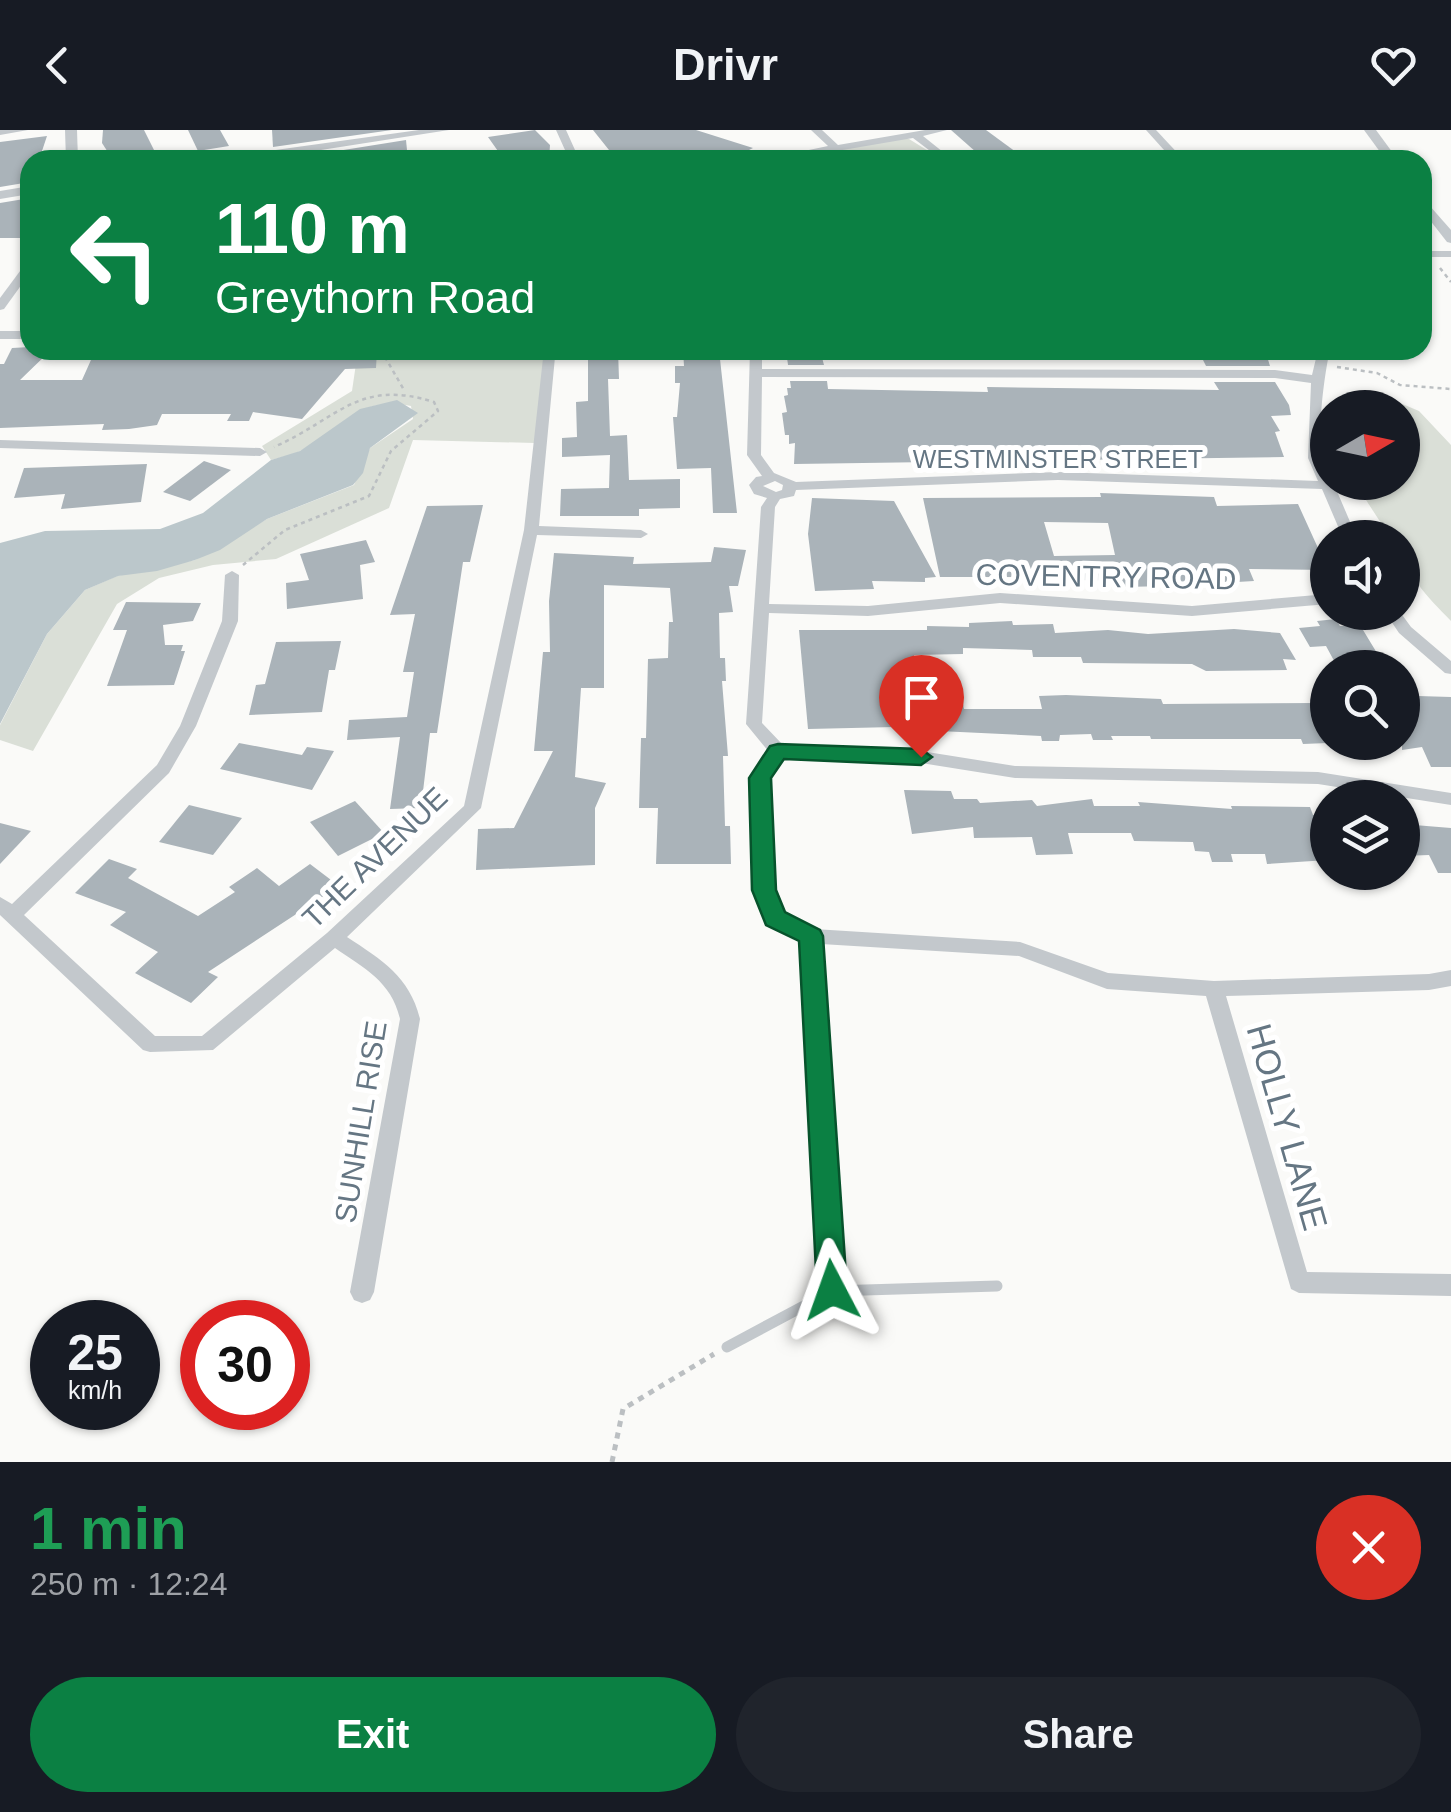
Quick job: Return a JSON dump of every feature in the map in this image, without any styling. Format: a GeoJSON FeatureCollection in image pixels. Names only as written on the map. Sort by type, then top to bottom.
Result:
{"type":"FeatureCollection","features":[{"type":"Feature","properties":{"kind":"street"},"geometry":{"type":"LineString","coordinates":[[0,132],[24,130]]}},
{"type":"Feature","properties":{"kind":"street"},"geometry":{"type":"LineString","coordinates":[[303,150],[443,130]]}},
{"type":"Feature","properties":{"kind":"street"},"geometry":{"type":"LineString","coordinates":[[816,130],[835,148]]}},
{"type":"Feature","properties":{"kind":"street"},"geometry":{"type":"LineString","coordinates":[[841,130],[857,143]]}},
{"type":"Feature","properties":{"kind":"street"},"geometry":{"type":"LineString","coordinates":[[824,150],[942,130]]}},
{"type":"Feature","properties":{"kind":"street"},"geometry":{"type":"LineString","coordinates":[[1151,130],[1170,150]]}},
{"type":"Feature","properties":{"kind":"street"},"geometry":{"type":"LineString","coordinates":[[916,135],[935,150]]}},
{"type":"Feature","properties":{"kind":"street"},"geometry":{"type":"LineString","coordinates":[[1432,214],[1451,240]]}},
{"type":"Feature","properties":{"kind":"street"},"geometry":{"type":"LineString","coordinates":[[0,306],[20,279]]}},
{"type":"Feature","properties":{"kind":"street","name":"THE AVENUE"},"geometry":{"type":"LineString","coordinates":[[7,909],[150,1044],[206,1044],[334,938],[472,808],[531,530],[549,360]]}},
{"type":"Feature","properties":{"kind":"street"},"geometry":{"type":"LineString","coordinates":[[756,360],[754,455],[770,477]]}},
{"type":"Feature","properties":{"kind":"street"},"geometry":{"type":"LineString","coordinates":[[1316,390],[1321,360]]}},
{"type":"Feature","properties":{"kind":"street"},"geometry":{"type":"LineString","coordinates":[[756,373],[1275,374],[1316,380]]}},
{"type":"Feature","properties":{"kind":"street"},"geometry":{"type":"LineString","coordinates":[[0,444],[260,452]]}},
{"type":"Feature","properties":{"kind":"street","name":"WESTMINSTER STREET"},"geometry":{"type":"LineString","coordinates":[[792,486],[1058,476],[1310,484]]}},
{"type":"Feature","properties":{"kind":"street"},"geometry":{"type":"LineString","coordinates":[[770,477],[785,479],[792,486],[789,493],[775,496],[759,491],[756,485],[770,477]]}},
{"type":"Feature","properties":{"kind":"street"},"geometry":{"type":"LineString","coordinates":[[775,496],[768,507],[754,724],[778,751],[921,757],[1015,772],[1318,778],[1451,799]]}},
{"type":"Feature","properties":{"kind":"street"},"geometry":{"type":"LineString","coordinates":[[531,530],[641,534]]}},
{"type":"Feature","properties":{"kind":"street"},"geometry":{"type":"LineString","coordinates":[[7,909],[164,769],[188,726],[230,621],[232,575]]}},
{"type":"Feature","properties":{"kind":"street","name":"COVENTRY ROAD"},"geometry":{"type":"LineString","coordinates":[[763,608],[868,611],[1000,598],[1192,611],[1310,601]]}},
{"type":"Feature","properties":{"kind":"street"},"geometry":{"type":"LineString","coordinates":[[1405,630],[1451,669]]}},
{"type":"Feature","properties":{"kind":"street"},"geometry":{"type":"LineString","coordinates":[[778,751],[760,778],[764,890],[775,918],[811,936],[1020,949],[1106,980],[1214,989],[1451,978]]}},
{"type":"Feature","properties":{"kind":"street"},"geometry":{"type":"LineString","coordinates":[[811,936],[832,1290]]}},
{"type":"Feature","properties":{"kind":"street","name":"SUNHILL RISE"},"geometry":{"type":"LineString","coordinates":[[334,938],[396,980],[407,996],[410,1019],[362,1292]]}},
{"type":"Feature","properties":{"kind":"street","name":"HOLLY LANE"},"geometry":{"type":"LineString","coordinates":[[1214,989],[1299,1282],[1451,1285]]}},
{"type":"Feature","properties":{"kind":"lane"},"geometry":{"type":"LineString","coordinates":[[727,1346],[832,1290],[998,1286]]}},
{"type":"Feature","properties":{"kind":"path"},"geometry":{"type":"LineString","coordinates":[[387,360],[404,390]]}},
{"type":"Feature","properties":{"kind":"path"},"geometry":{"type":"LineString","coordinates":[[1337,368],[1378,372],[1400,385],[1451,388]]}},
{"type":"Feature","properties":{"kind":"path"},"geometry":{"type":"LineString","coordinates":[[232,575],[285,530],[369,496],[391,450],[438,411],[434,402],[404,390],[368,394],[302,434],[260,452]]}},
{"type":"Feature","properties":{"kind":"path"},"geometry":{"type":"LineString","coordinates":[[612,1462],[623,1409],[727,1346]]}},
{"type":"Feature","properties":{"kind":"shaded area"},"geometry":{"type":"Polygon","coordinates":[[[909,139],[927,150],[839,150],[909,139]]]}},
{"type":"Feature","properties":{"kind":"shaded area"},"geometry":{"type":"Polygon","coordinates":[[[357,360],[549,360],[535,443],[413,440],[389,508],[276,559],[213,565],[159,578],[117,604],[33,751],[0,740],[0,725],[47,634],[85,590],[117,576],[195,560],[267,519],[354,485],[370,448],[413,419],[411,406],[377,405],[364,409],[302,450],[283,457],[271,460],[262,446],[352,391],[357,360]]]}},
{"type":"Feature","properties":{"kind":"shaded area"},"geometry":{"type":"Polygon","coordinates":[[[397,400],[418,413],[370,448],[363,473],[353,485],[267,519],[220,550],[195,560],[157,571],[118,576],[85,590],[47,634],[0,724],[0,543],[45,531],[160,529],[203,513],[271,460],[300,451],[360,409],[397,400]]]}},
{"type":"Feature","properties":{"kind":"shaded area"},"geometry":{"type":"Polygon","coordinates":[[[1420,412],[1451,445],[1451,621],[1420,586],[1420,520],[1379,520],[1366,500],[1420,500],[1420,412]]]}},
{"type":"Feature","properties":{"kind":"building"},"geometry":{"type":"Polygon","coordinates":[[[103,130],[144,130],[154,150],[107,150],[102,143],[103,130]]]}},
{"type":"Feature","properties":{"kind":"building"},"geometry":{"type":"Polygon","coordinates":[[[188,130],[220,130],[229,146],[204,150],[198,150],[188,130]]]}},
{"type":"Feature","properties":{"kind":"building"},"geometry":{"type":"Polygon","coordinates":[[[272,130],[392,130],[273,147],[272,130]]]}},
{"type":"Feature","properties":{"kind":"building"},"geometry":{"type":"Polygon","coordinates":[[[535,130],[550,145],[550,150],[497,150],[488,137],[535,130]]]}},
{"type":"Feature","properties":{"kind":"building"},"geometry":{"type":"Polygon","coordinates":[[[593,130],[696,130],[753,148],[749,150],[609,150],[593,130]]]}},
{"type":"Feature","properties":{"kind":"building"},"geometry":{"type":"Polygon","coordinates":[[[951,130],[986,130],[1013,150],[974,150],[951,130]]]}},
{"type":"Feature","properties":{"kind":"building"},"geometry":{"type":"Polygon","coordinates":[[[47,136],[42,150],[20,150],[20,184],[0,187],[0,142],[47,136]]]}},
{"type":"Feature","properties":{"kind":"building"},"geometry":{"type":"Polygon","coordinates":[[[406,140],[407,150],[344,150],[406,140]]]}},
{"type":"Feature","properties":{"kind":"building"},"geometry":{"type":"Polygon","coordinates":[[[20,200],[20,238],[0,238],[0,203],[20,200]]]}},
{"type":"Feature","properties":{"kind":"building"},"geometry":{"type":"Polygon","coordinates":[[[12,348],[20,348],[20,360],[41,360],[20,380],[82,380],[91,360],[376,360],[376,368],[345,369],[302,419],[253,412],[249,421],[227,421],[231,414],[162,414],[157,425],[129,429],[102,430],[104,424],[0,428],[0,364],[4,364],[12,348]]]}},
{"type":"Feature","properties":{"kind":"building"},"geometry":{"type":"Polygon","coordinates":[[[588,360],[618,360],[619,379],[608,379],[610,436],[627,435],[629,480],[680,479],[680,508],[639,509],[639,516],[560,516],[561,489],[609,488],[610,455],[562,457],[562,438],[577,437],[576,402],[588,401],[588,360]]]}},
{"type":"Feature","properties":{"kind":"building"},"geometry":{"type":"Polygon","coordinates":[[[684,360],[720,360],[737,513],[713,513],[711,468],[677,469],[673,417],[677,417],[680,383],[675,383],[675,366],[684,366],[684,360]]]}},
{"type":"Feature","properties":{"kind":"building"},"geometry":{"type":"Polygon","coordinates":[[[787,360],[823,360],[824,365],[788,365],[787,360]]]}},
{"type":"Feature","properties":{"kind":"building"},"geometry":{"type":"Polygon","coordinates":[[[1203,360],[1268,360],[1270,366],[1206,366],[1203,360]]]}},
{"type":"Feature","properties":{"kind":"building"},"geometry":{"type":"Polygon","coordinates":[[[790,381],[827,381],[828,389],[988,392],[987,387],[1219,390],[1214,382],[1275,382],[1291,415],[1271,416],[1280,431],[1275,432],[1284,457],[794,464],[795,443],[789,444],[789,435],[785,435],[782,413],[787,412],[784,396],[788,395],[787,388],[791,388],[790,381]]]}},
{"type":"Feature","properties":{"kind":"building"},"geometry":{"type":"Polygon","coordinates":[[[204,461],[231,470],[190,501],[163,492],[204,461]]]}},
{"type":"Feature","properties":{"kind":"building"},"geometry":{"type":"Polygon","coordinates":[[[147,464],[141,502],[61,509],[65,494],[14,498],[24,468],[147,464]]]}},
{"type":"Feature","properties":{"kind":"building"},"geometry":{"type":"Polygon","coordinates":[[[1100,493],[1214,497],[1217,506],[1298,504],[1310,530],[1310,570],[1249,569],[1254,581],[1122,587],[1121,581],[1076,577],[940,577],[923,498],[1101,497],[1100,493]],[[1044,522],[1054,556],[1115,555],[1108,523],[1044,522]]]}},
{"type":"Feature","properties":{"kind":"building"},"geometry":{"type":"Polygon","coordinates":[[[812,498],[894,501],[936,577],[925,578],[925,582],[872,581],[874,589],[815,591],[808,534],[812,498]]]}},
{"type":"Feature","properties":{"kind":"building"},"geometry":{"type":"Polygon","coordinates":[[[483,505],[470,562],[463,562],[437,733],[430,733],[421,808],[390,809],[400,737],[347,740],[349,720],[407,717],[414,672],[403,672],[415,614],[390,615],[427,506],[483,505]]]}},
{"type":"Feature","properties":{"kind":"building"},"geometry":{"type":"Polygon","coordinates":[[[366,540],[375,562],[360,565],[363,599],[287,609],[286,583],[309,580],[300,554],[366,540]]]}},
{"type":"Feature","properties":{"kind":"building"},"geometry":{"type":"Polygon","coordinates":[[[714,547],[746,550],[738,586],[729,586],[733,612],[719,613],[720,658],[725,658],[726,681],[722,681],[728,756],[723,756],[725,826],[730,826],[731,864],[656,864],[658,808],[639,808],[641,738],[646,738],[648,659],[668,658],[669,622],[673,622],[670,588],[604,585],[604,688],[581,688],[575,777],[606,783],[595,808],[595,865],[476,870],[478,829],[514,828],[553,751],[534,751],[543,652],[550,652],[549,601],[554,553],[634,557],[633,564],[711,562],[714,547]]]}},
{"type":"Feature","properties":{"kind":"building"},"geometry":{"type":"Polygon","coordinates":[[[126,602],[201,603],[193,621],[163,625],[165,645],[183,645],[181,651],[185,651],[174,685],[107,686],[127,630],[113,630],[126,602]]]}},
{"type":"Feature","properties":{"kind":"building"},"geometry":{"type":"Polygon","coordinates":[[[969,623],[1053,624],[1055,633],[1108,630],[1148,634],[1234,629],[1280,633],[1296,660],[1283,659],[1287,670],[1206,671],[1192,664],[1083,663],[1081,657],[1033,657],[1032,650],[963,648],[963,654],[914,655],[922,692],[960,691],[964,709],[1042,709],[1039,696],[1066,695],[1161,699],[1163,704],[1310,703],[1310,744],[1303,744],[1301,739],[1150,736],[1093,740],[1091,734],[1060,735],[1059,741],[1042,741],[1041,736],[939,731],[938,726],[808,729],[799,630],[927,630],[927,626],[969,627],[969,623]]]}},
{"type":"Feature","properties":{"kind":"building"},"geometry":{"type":"Polygon","coordinates":[[[1299,628],[1363,630],[1375,650],[1310,647],[1299,628]]]}},
{"type":"Feature","properties":{"kind":"building"},"geometry":{"type":"Polygon","coordinates":[[[341,641],[335,670],[329,670],[322,712],[249,715],[256,685],[265,684],[276,642],[341,641]]]}},
{"type":"Feature","properties":{"kind":"building"},"geometry":{"type":"Polygon","coordinates":[[[1420,696],[1451,697],[1451,767],[1431,767],[1422,747],[1420,696]]]}},
{"type":"Feature","properties":{"kind":"building"},"geometry":{"type":"Polygon","coordinates":[[[239,743],[302,755],[307,747],[334,751],[312,790],[220,769],[239,743]]]}},
{"type":"Feature","properties":{"kind":"building"},"geometry":{"type":"Polygon","coordinates":[[[904,790],[951,791],[954,799],[977,799],[980,803],[1032,800],[1037,806],[1092,799],[1094,806],[1140,806],[1138,802],[1232,809],[1231,806],[1310,807],[1310,861],[1267,864],[1265,854],[1231,854],[1233,862],[1212,862],[1209,852],[1195,851],[1193,842],[1134,841],[1131,833],[1068,833],[1073,854],[1036,855],[1032,837],[974,838],[973,827],[912,834],[904,790]]]}},
{"type":"Feature","properties":{"kind":"building"},"geometry":{"type":"Polygon","coordinates":[[[355,801],[384,833],[338,856],[310,822],[355,801]]]}},
{"type":"Feature","properties":{"kind":"building"},"geometry":{"type":"Polygon","coordinates":[[[189,805],[242,818],[213,855],[159,842],[189,805]]]}},
{"type":"Feature","properties":{"kind":"building"},"geometry":{"type":"Polygon","coordinates":[[[0,823],[31,831],[0,864],[0,823]]]}},
{"type":"Feature","properties":{"kind":"building"},"geometry":{"type":"Polygon","coordinates":[[[1420,825],[1451,828],[1451,873],[1438,873],[1429,855],[1420,855],[1420,825]]]}},
{"type":"Feature","properties":{"kind":"building"},"geometry":{"type":"Polygon","coordinates":[[[109,859],[137,869],[128,878],[198,916],[235,892],[229,887],[257,868],[279,886],[310,864],[339,886],[208,972],[218,977],[191,1003],[135,973],[158,952],[110,925],[126,912],[75,893],[109,859]]]}},
{"type":"Feature","properties":{"kind":"route"},"geometry":{"type":"LineString","coordinates":[[832,1290],[811,936],[775,918],[764,890],[760,778],[778,751],[921,757]]}}]}
